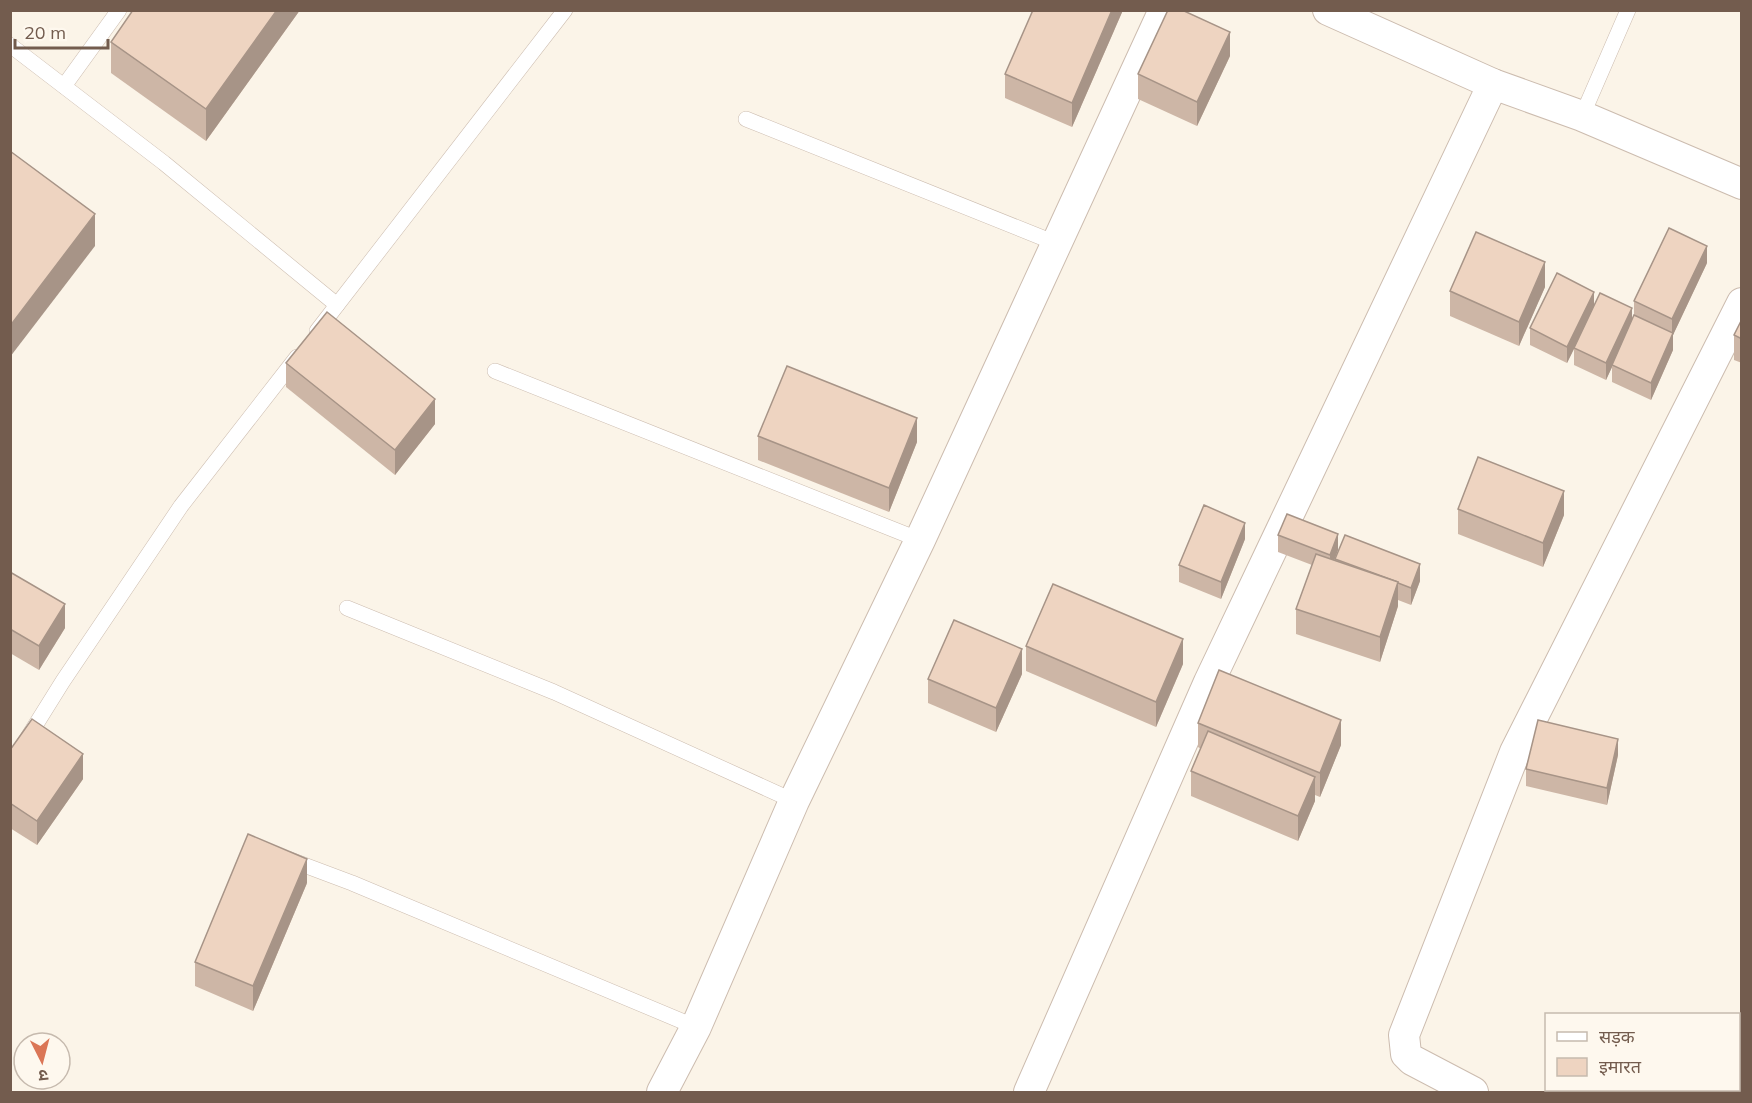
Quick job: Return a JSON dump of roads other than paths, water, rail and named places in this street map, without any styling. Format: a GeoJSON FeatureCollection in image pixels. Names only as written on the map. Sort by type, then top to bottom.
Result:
{"type":"FeatureCollection","features":[{"type":"Feature","properties":{"kind":"street"},"geometry":{"type":"LineString","coordinates":[[662,1092],[696,1027],[794,801],[1059,244],[1164,10]]}},
{"type":"Feature","properties":{"kind":"street"},"geometry":{"type":"LineString","coordinates":[[1346,14],[1493,84],[1582,116],[1742,184]]}},
{"type":"Feature","properties":{"kind":"street"},"geometry":{"type":"LineString","coordinates":[[1029,1092],[1209,682],[1493,84]]}},
{"type":"Feature","properties":{"kind":"street"},"geometry":{"type":"LineString","coordinates":[[1473,1092],[1412,1060],[1406,1054],[1404,1035],[1515,752],[1742,303]]}},
{"type":"Feature","properties":{"kind":"lane"},"geometry":{"type":"LineString","coordinates":[[64,86],[119,10]]}},
{"type":"Feature","properties":{"kind":"lane"},"geometry":{"type":"LineString","coordinates":[[10,766],[63,681],[181,506],[565,10]]}},
{"type":"Feature","properties":{"kind":"lane"},"geometry":{"type":"LineString","coordinates":[[1582,116],[1628,10]]}},
{"type":"Feature","properties":{"kind":"lane"},"geometry":{"type":"LineString","coordinates":[[10,45],[164,163],[337,305]]}},
{"type":"Feature","properties":{"kind":"lane"},"geometry":{"type":"LineString","coordinates":[[746,119],[1059,244]]}},
{"type":"Feature","properties":{"kind":"lane"},"geometry":{"type":"LineString","coordinates":[[495,371],[920,540]]}},
{"type":"Feature","properties":{"kind":"lane"},"geometry":{"type":"LineString","coordinates":[[346,608],[554,692],[794,801]]}},
{"type":"Feature","properties":{"kind":"lane"},"geometry":{"type":"LineString","coordinates":[[288,860],[352,883],[696,1027]]}}]}
